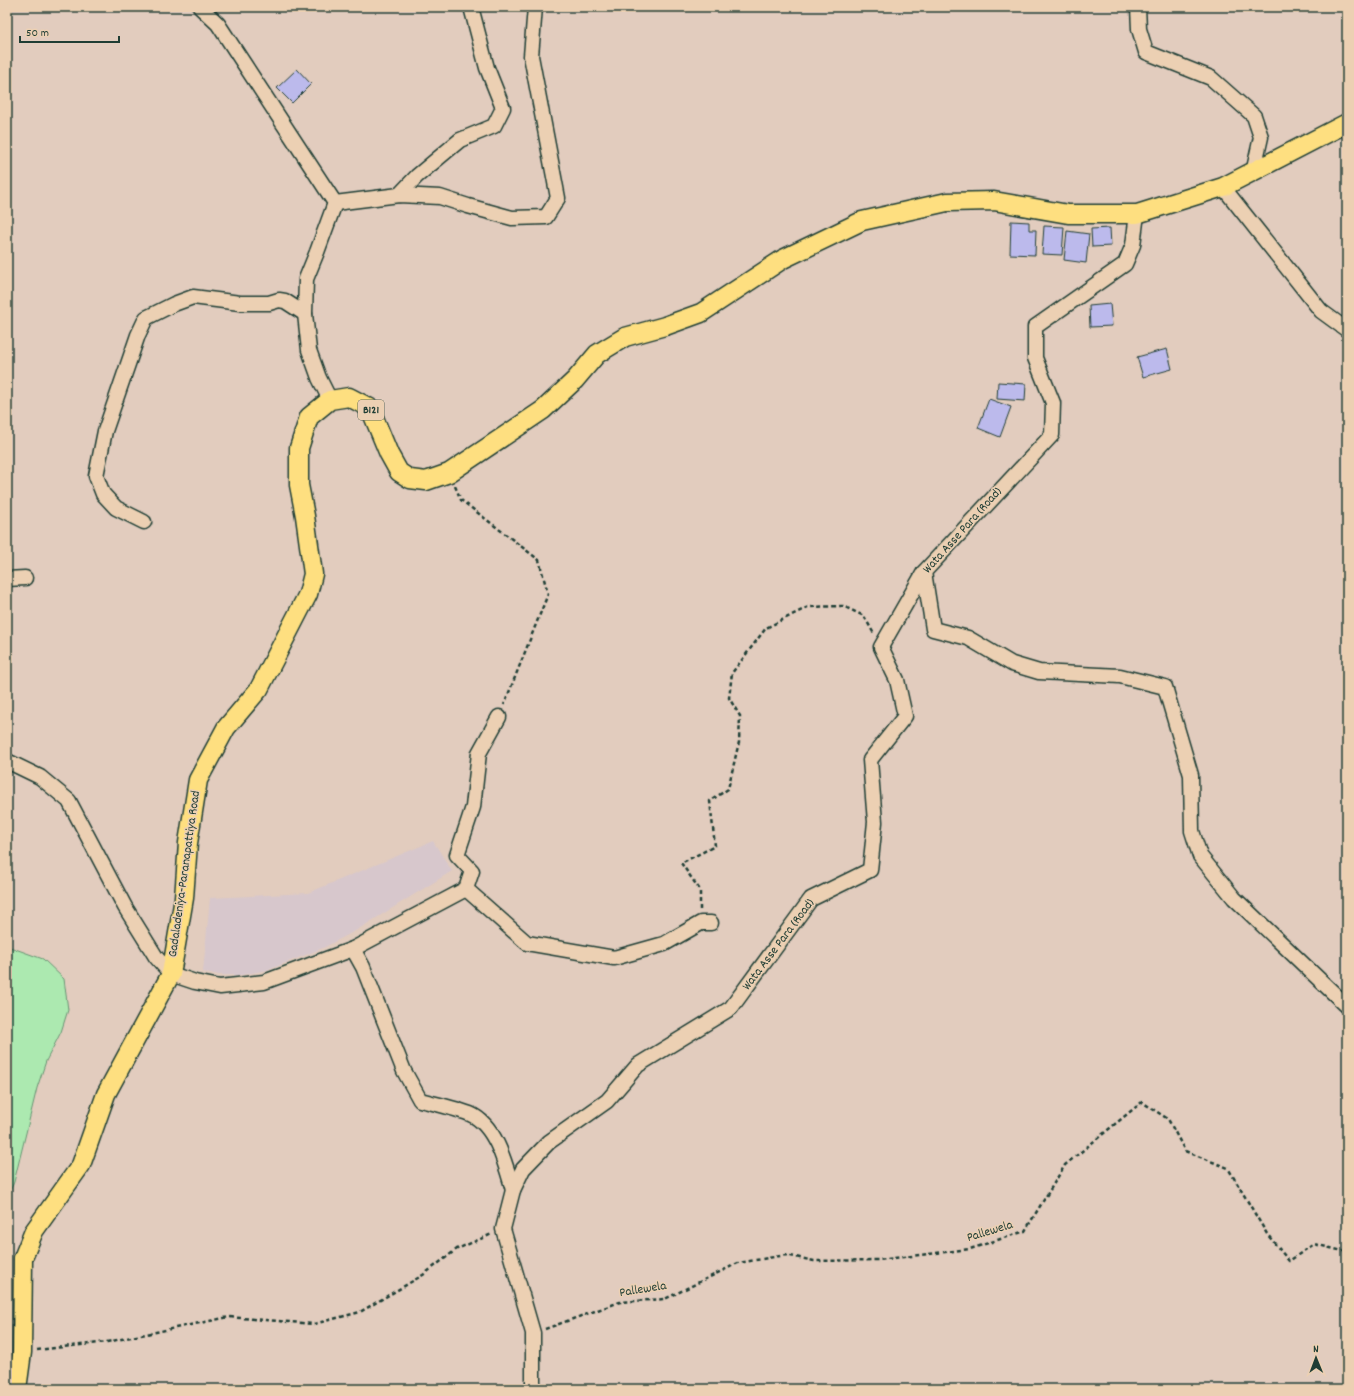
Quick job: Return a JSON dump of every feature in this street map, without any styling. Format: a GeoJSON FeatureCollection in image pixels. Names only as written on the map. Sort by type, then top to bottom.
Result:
{"type":"FeatureCollection","features":[{"type":"Feature","properties":{"kind":"main road","name":"B121"},"geometry":{"type":"LineString","coordinates":[[330,400],[349,397],[370,408],[389,454],[399,472],[410,479],[426,481],[449,472],[543,410],[575,380],[598,354],[614,344],[626,337],[665,326],[701,312],[783,259],[862,221],[947,202],[994,201],[1068,214],[1137,214],[1223,187],[1253,173],[1346,123]]}},
{"type":"Feature","properties":{"kind":"main road","name":"Gadaladeniya-Paranapattiya Road"},"geometry":{"type":"LineString","coordinates":[[17,1389],[22,1352],[23,1258],[34,1231],[81,1165],[106,1094],[171,974],[184,898],[188,843],[198,780],[226,728],[259,689],[308,594],[313,574],[299,485],[299,448],[310,417],[330,400]]}},
{"type":"Feature","properties":{"kind":"street"},"geometry":{"type":"LineString","coordinates":[[200,7],[218,24],[335,203]]}},
{"type":"Feature","properties":{"kind":"street"},"geometry":{"type":"LineString","coordinates":[[399,195],[417,176],[460,140],[494,126],[503,108],[487,68],[471,7]]}},
{"type":"Feature","properties":{"kind":"street"},"geometry":{"type":"LineString","coordinates":[[335,203],[399,195],[440,197],[512,218],[546,217],[558,198],[531,56],[535,7]]}},
{"type":"Feature","properties":{"kind":"street"},"geometry":{"type":"LineString","coordinates":[[1138,7],[1139,29],[1146,52],[1211,78],[1254,116],[1261,137],[1253,173]]}},
{"type":"Feature","properties":{"kind":"street"},"geometry":{"type":"LineString","coordinates":[[1223,187],[1321,311],[1347,330]]}},
{"type":"Feature","properties":{"kind":"street"},"geometry":{"type":"LineString","coordinates":[[330,400],[319,378],[308,350],[305,314],[306,279],[335,203]]}},
{"type":"Feature","properties":{"kind":"street","name":"Wata Asse Para (Road)"},"geometry":{"type":"LineString","coordinates":[[503,1229],[513,1190],[523,1169],[549,1142],[607,1101],[638,1065],[731,1008],[812,899],[870,870],[875,822],[870,760],[905,716],[897,680],[881,647],[924,572],[1052,435],[1053,403],[1035,358],[1034,327],[1125,264],[1133,246],[1137,214]]}},
{"type":"Feature","properties":{"kind":"street"},"geometry":{"type":"LineString","coordinates":[[144,522],[116,508],[103,494],[96,476],[105,431],[138,335],[146,318],[174,304],[193,297],[240,303],[269,303],[279,300],[285,301],[305,314]]}},
{"type":"Feature","properties":{"kind":"street"},"geometry":{"type":"LineString","coordinates":[[924,572],[933,629],[968,638],[1012,664],[1039,672],[1120,676],[1165,687],[1191,776],[1192,831],[1200,856],[1234,898],[1347,1006]]}},
{"type":"Feature","properties":{"kind":"street"},"geometry":{"type":"LineString","coordinates":[[7,579],[25,578]]}},
{"type":"Feature","properties":{"kind":"street"},"geometry":{"type":"LineString","coordinates":[[7,761],[40,777],[69,801],[125,907],[156,957],[171,974],[195,982],[220,987],[264,982],[353,949],[466,889],[472,871],[456,855],[473,807],[479,753],[499,717]]}},
{"type":"Feature","properties":{"kind":"street"},"geometry":{"type":"LineString","coordinates":[[466,889],[527,943],[614,958],[664,944],[706,923]]}},
{"type":"Feature","properties":{"kind":"street"},"geometry":{"type":"LineString","coordinates":[[353,949],[363,967],[404,1071],[420,1100],[472,1115],[482,1123],[499,1145],[513,1190]]}},
{"type":"Feature","properties":{"kind":"street"},"geometry":{"type":"LineString","coordinates":[[503,1229],[533,1333],[533,1389]]}},
{"type":"Feature","properties":{"kind":"path"},"geometry":{"type":"LineString","coordinates":[[449,472],[461,500],[539,560],[548,594],[499,717]]}},
{"type":"Feature","properties":{"kind":"path"},"geometry":{"type":"LineString","coordinates":[[706,923],[700,890],[681,863],[715,846],[710,801],[728,789],[739,742],[740,716],[729,698],[732,673],[766,628],[808,607],[843,606],[864,616],[881,647]]}},
{"type":"Feature","properties":{"kind":"path","name":"Pallewela"},"geometry":{"type":"LineString","coordinates":[[533,1333],[620,1302],[666,1299],[738,1263],[786,1255],[814,1261],[878,1260],[970,1250],[1025,1231],[1065,1165],[1142,1102],[1168,1119],[1185,1151],[1228,1168],[1267,1234],[1289,1261],[1314,1244],[1347,1252]]}},
{"type":"Feature","properties":{"kind":"path"},"geometry":{"type":"LineString","coordinates":[[22,1352],[107,1342],[229,1317],[314,1324],[360,1312],[423,1276],[457,1249],[503,1229]]}},
{"type":"Feature","properties":{"kind":"shaded area"},"geometry":{"type":"Polygon","coordinates":[[[433,841],[452,871],[357,930],[323,948],[268,970],[241,975],[219,975],[203,972],[210,898],[308,893],[433,841]]]}},
{"type":"Feature","properties":{"kind":"green space"},"geometry":{"type":"Polygon","coordinates":[[[7,946],[43,959],[64,979],[68,1010],[61,1032],[46,1061],[37,1088],[14,1182],[7,1198],[7,946]]]}},
{"type":"Feature","properties":{"kind":"building"},"geometry":{"type":"Polygon","coordinates":[[[297,69],[311,84],[292,103],[277,88],[297,69]]]}},
{"type":"Feature","properties":{"kind":"building"},"geometry":{"type":"Polygon","coordinates":[[[1011,221],[1029,222],[1029,230],[1036,230],[1035,255],[1010,254],[1011,221]]]}},
{"type":"Feature","properties":{"kind":"building"},"geometry":{"type":"Polygon","coordinates":[[[1044,226],[1064,227],[1062,255],[1042,254],[1044,226]]]}},
{"type":"Feature","properties":{"kind":"building"},"geometry":{"type":"Polygon","coordinates":[[[1110,228],[1111,246],[1092,247],[1091,229],[1110,228]]]}},
{"type":"Feature","properties":{"kind":"building"},"geometry":{"type":"Polygon","coordinates":[[[1067,231],[1089,234],[1086,263],[1064,260],[1067,231]]]}},
{"type":"Feature","properties":{"kind":"building"},"geometry":{"type":"Polygon","coordinates":[[[1110,304],[1112,326],[1090,327],[1089,306],[1110,304]]]}},
{"type":"Feature","properties":{"kind":"building"},"geometry":{"type":"Polygon","coordinates":[[[1167,349],[1172,369],[1143,377],[1137,357],[1167,349]]]}},
{"type":"Feature","properties":{"kind":"building"},"geometry":{"type":"Polygon","coordinates":[[[998,382],[1026,384],[1025,401],[997,399],[998,382]]]}},
{"type":"Feature","properties":{"kind":"building"},"geometry":{"type":"Polygon","coordinates":[[[989,399],[1011,407],[1000,437],[978,428],[989,399]]]}}]}
